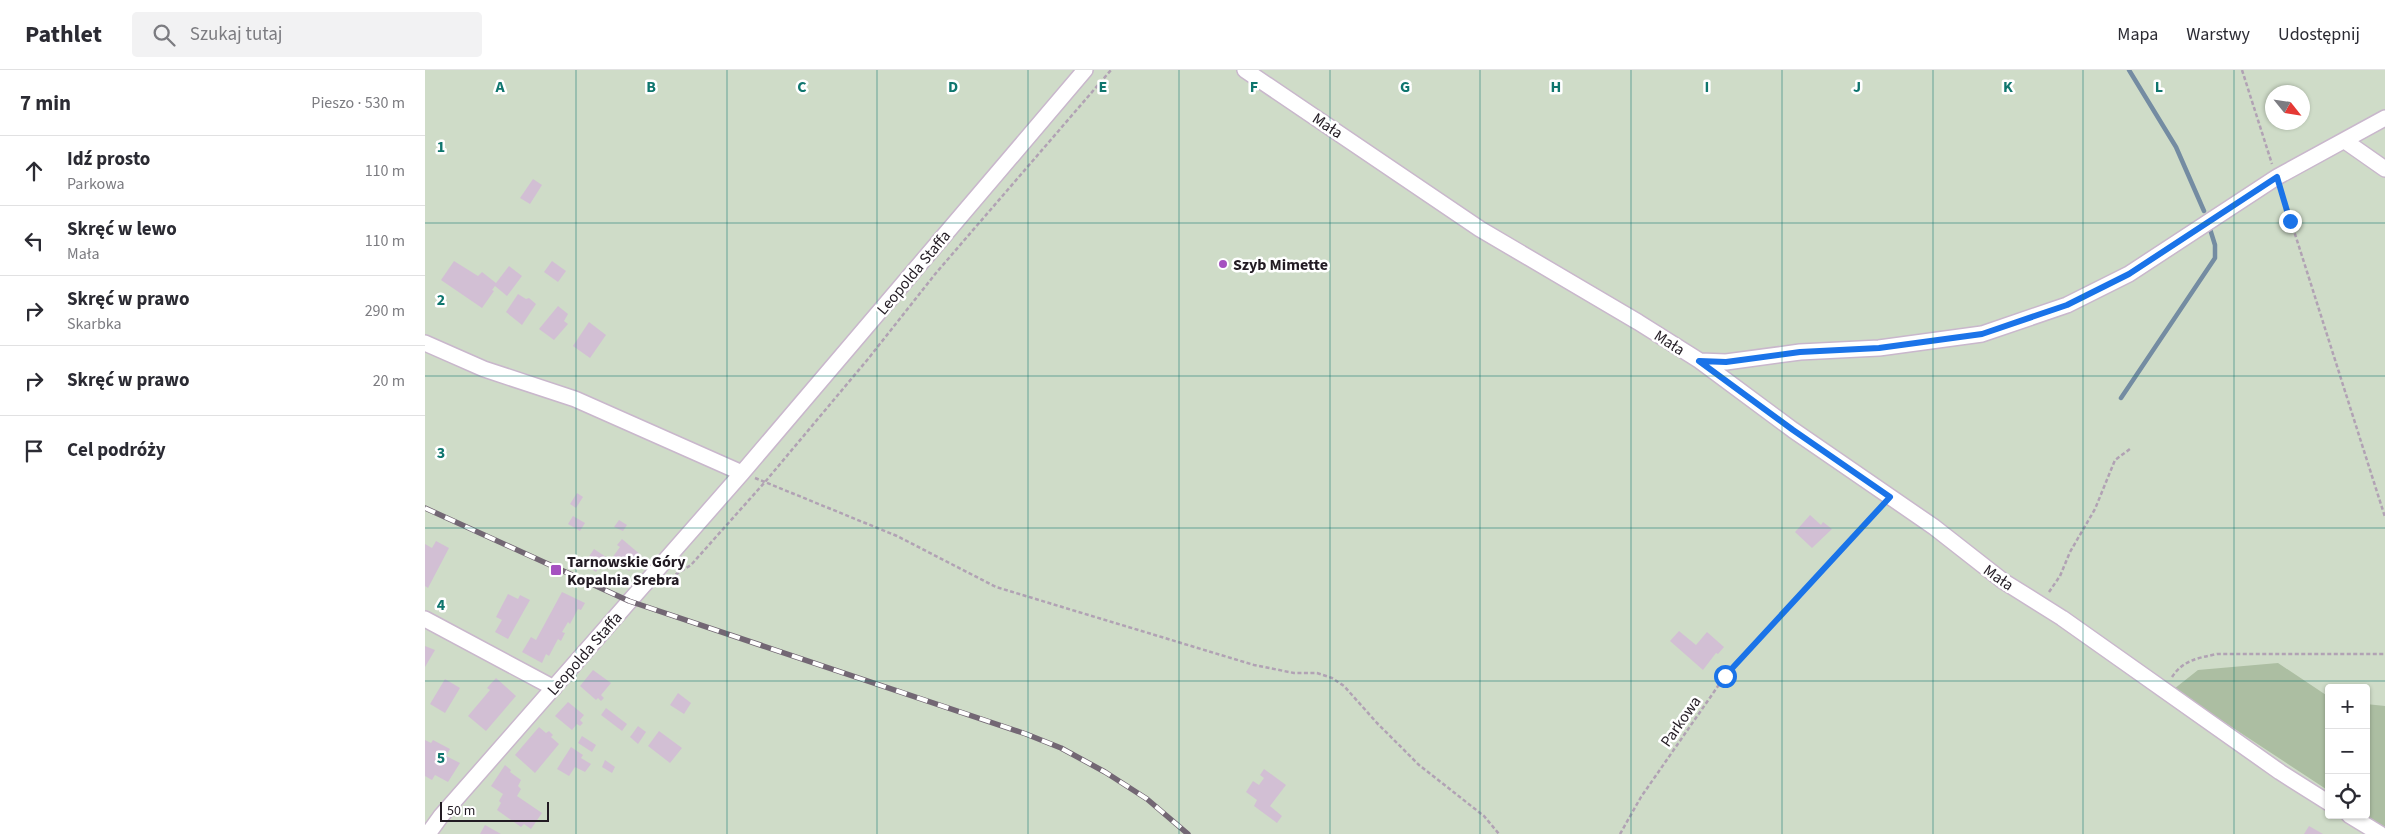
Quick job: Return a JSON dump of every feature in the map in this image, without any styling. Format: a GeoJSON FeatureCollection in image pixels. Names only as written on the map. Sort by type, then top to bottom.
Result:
{"type":"FeatureCollection","features":[{"type":"Feature","properties":{"kind":"street","name":"Leopolda Staffa"},"geometry":{"type":"LineString","coordinates":[[429,834],[441,816],[742,473],[1085,70]]}},
{"type":"Feature","properties":{"kind":"street","name":"Mała"},"geometry":{"type":"LineString","coordinates":[[1245,70],[1479,229],[1638,322],[1699,361],[1793,430],[1934,527],[2003,582],[2041,604],[2280,772],[2325,800]]}},
{"type":"Feature","properties":{"kind":"street"},"geometry":{"type":"LineString","coordinates":[[1699,361],[1726,362],[1800,352],[1879,348],[1982,334],[2067,305],[2129,274],[2277,177],[2385,118]]}},
{"type":"Feature","properties":{"kind":"street"},"geometry":{"type":"LineString","coordinates":[[2345,141],[2385,169]]}},
{"type":"Feature","properties":{"kind":"street"},"geometry":{"type":"LineString","coordinates":[[425,343],[484,369],[575,399],[742,473]]}},
{"type":"Feature","properties":{"kind":"street"},"geometry":{"type":"LineString","coordinates":[[425,620],[554,688]]}},
{"type":"Feature","properties":{"kind":"street"},"geometry":{"type":"LineString","coordinates":[[2355,819],[2379,834]]}},
{"type":"Feature","properties":{"kind":"path"},"geometry":{"type":"LineString","coordinates":[[651,576],[663,582],[691,565],[765,482],[868,359],[936,273],[1111,70]]}},
{"type":"Feature","properties":{"kind":"path"},"geometry":{"type":"LineString","coordinates":[[2242,70],[2385,518]]}},
{"type":"Feature","properties":{"kind":"path"},"geometry":{"type":"LineString","coordinates":[[2041,604],[2060,576],[2070,552],[2095,509],[2115,460],[2131,449]]}},
{"type":"Feature","properties":{"kind":"path"},"geometry":{"type":"LineString","coordinates":[[742,473],[897,536],[996,587],[1254,664],[1294,673],[1317,673],[1332,678],[1344,686],[1377,723],[1419,765],[1484,816],[1499,834]]}},
{"type":"Feature","properties":{"kind":"path","name":"Parkowa"},"geometry":{"type":"LineString","coordinates":[[1619,834],[1641,797],[1725,676],[1890,497]]}},
{"type":"Feature","properties":{"kind":"path"},"geometry":{"type":"LineString","coordinates":[[2164,690],[2179,667],[2200,657],[2217,654],[2385,654]]}},
{"type":"Feature","properties":{"kind":"green space"},"geometry":{"type":"Polygon","coordinates":[[[425,70],[2385,70],[2385,834],[425,834],[425,70]]]}},
{"type":"Feature","properties":{"kind":"green space"},"geometry":{"type":"Polygon","coordinates":[[[2278,663],[2325,694],[2325,788],[2174,689],[2198,670],[2278,663]]]}},
{"type":"Feature","properties":{"kind":"green space"},"geometry":{"type":"Polygon","coordinates":[[[2370,704],[2385,706],[2385,828],[2370,818],[2370,704]]]}},
{"type":"Feature","properties":{"kind":"building"},"geometry":{"type":"Polygon","coordinates":[[[533,179],[542,185],[530,204],[520,198],[533,179]]]}},
{"type":"Feature","properties":{"kind":"building"},"geometry":{"type":"Polygon","coordinates":[[[454,261],[478,276],[482,272],[496,283],[509,266],[522,276],[507,296],[495,286],[492,290],[494,291],[482,308],[441,280],[454,261]]]}},
{"type":"Feature","properties":{"kind":"building"},"geometry":{"type":"Polygon","coordinates":[[[552,261],[566,271],[558,282],[544,272],[552,261]]]}},
{"type":"Feature","properties":{"kind":"building"},"geometry":{"type":"Polygon","coordinates":[[[518,294],[526,299],[529,298],[536,304],[522,325],[506,312],[518,294]]]}},
{"type":"Feature","properties":{"kind":"building"},"geometry":{"type":"Polygon","coordinates":[[[558,306],[568,314],[564,321],[568,324],[554,340],[539,329],[558,306]]]}},
{"type":"Feature","properties":{"kind":"building"},"geometry":{"type":"Polygon","coordinates":[[[589,322],[606,335],[590,358],[573,346],[589,322]]]}},
{"type":"Feature","properties":{"kind":"building"},"geometry":{"type":"Polygon","coordinates":[[[577,493],[583,497],[576,508],[570,504],[577,493]]]}},
{"type":"Feature","properties":{"kind":"building"},"geometry":{"type":"Polygon","coordinates":[[[1810,515],[1821,525],[1823,522],[1832,529],[1812,548],[1795,532],[1810,515]]]}},
{"type":"Feature","properties":{"kind":"building"},"geometry":{"type":"Polygon","coordinates":[[[573,516],[585,523],[580,531],[568,524],[573,516]]]}},
{"type":"Feature","properties":{"kind":"building"},"geometry":{"type":"Polygon","coordinates":[[[619,520],[627,525],[623,531],[614,527],[619,520]]]}},
{"type":"Feature","properties":{"kind":"building"},"geometry":{"type":"Polygon","coordinates":[[[622,539],[642,556],[629,571],[612,558],[620,547],[617,545],[622,539]]]}},
{"type":"Feature","properties":{"kind":"building"},"geometry":{"type":"Polygon","coordinates":[[[436,541],[449,548],[428,588],[425,586],[425,544],[432,548],[436,541]]]}},
{"type":"Feature","properties":{"kind":"building"},"geometry":{"type":"Polygon","coordinates":[[[594,549],[606,557],[596,572],[584,564],[594,549]]]}},
{"type":"Feature","properties":{"kind":"building"},"geometry":{"type":"Polygon","coordinates":[[[562,592],[585,603],[581,610],[578,609],[570,624],[568,622],[562,632],[565,633],[561,641],[558,639],[549,656],[546,654],[542,663],[522,652],[531,637],[536,640],[562,592]]]}},
{"type":"Feature","properties":{"kind":"building"},"geometry":{"type":"Polygon","coordinates":[[[508,594],[518,599],[520,595],[530,600],[508,639],[495,632],[502,620],[496,617],[508,594]]]}},
{"type":"Feature","properties":{"kind":"building"},"geometry":{"type":"Polygon","coordinates":[[[1679,631],[1696,645],[1707,632],[1724,647],[1718,654],[1716,653],[1703,670],[1670,641],[1679,631]]]}},
{"type":"Feature","properties":{"kind":"building"},"geometry":{"type":"Polygon","coordinates":[[[425,646],[435,650],[425,667],[425,646]]]}},
{"type":"Feature","properties":{"kind":"building"},"geometry":{"type":"Polygon","coordinates":[[[593,670],[611,683],[601,695],[604,698],[601,701],[598,698],[596,700],[580,686],[593,670]]]}},
{"type":"Feature","properties":{"kind":"building"},"geometry":{"type":"Polygon","coordinates":[[[496,678],[516,696],[486,731],[468,716],[490,690],[487,688],[496,678]]]}},
{"type":"Feature","properties":{"kind":"building"},"geometry":{"type":"Polygon","coordinates":[[[445,679],[460,688],[445,713],[430,704],[445,679]]]}},
{"type":"Feature","properties":{"kind":"building"},"geometry":{"type":"Polygon","coordinates":[[[678,693],[691,703],[684,714],[670,705],[678,693]]]}},
{"type":"Feature","properties":{"kind":"building"},"geometry":{"type":"Polygon","coordinates":[[[568,702],[584,715],[580,720],[583,723],[580,726],[577,724],[572,730],[555,716],[568,702]]]}},
{"type":"Feature","properties":{"kind":"building"},"geometry":{"type":"Polygon","coordinates":[[[606,708],[627,724],[622,731],[601,715],[606,708]]]}},
{"type":"Feature","properties":{"kind":"building"},"geometry":{"type":"Polygon","coordinates":[[[638,726],[646,732],[638,744],[630,737],[638,726]]]}},
{"type":"Feature","properties":{"kind":"building"},"geometry":{"type":"Polygon","coordinates":[[[539,727],[546,733],[549,731],[553,735],[551,737],[559,744],[535,773],[515,755],[539,727]]]}},
{"type":"Feature","properties":{"kind":"building"},"geometry":{"type":"Polygon","coordinates":[[[659,731],[682,748],[670,763],[648,746],[659,731]]]}},
{"type":"Feature","properties":{"kind":"building"},"geometry":{"type":"Polygon","coordinates":[[[582,736],[596,745],[592,752],[578,743],[582,736]]]}},
{"type":"Feature","properties":{"kind":"building"},"geometry":{"type":"Polygon","coordinates":[[[425,740],[431,743],[433,740],[450,749],[446,756],[460,763],[448,782],[435,775],[432,780],[425,776],[425,740]]]}},
{"type":"Feature","properties":{"kind":"building"},"geometry":{"type":"Polygon","coordinates":[[[571,747],[583,755],[581,758],[591,764],[585,772],[575,767],[569,776],[557,769],[571,747]]]}},
{"type":"Feature","properties":{"kind":"building"},"geometry":{"type":"Polygon","coordinates":[[[605,760],[615,767],[612,773],[602,767],[605,760]]]}},
{"type":"Feature","properties":{"kind":"building"},"geometry":{"type":"Polygon","coordinates":[[[505,765],[511,770],[510,772],[521,780],[518,786],[521,789],[517,796],[542,813],[531,829],[524,824],[521,827],[497,810],[503,794],[491,786],[505,765]]]}},
{"type":"Feature","properties":{"kind":"building"},"geometry":{"type":"Polygon","coordinates":[[[1264,769],[1286,785],[1270,806],[1282,816],[1277,823],[1254,806],[1257,800],[1246,792],[1253,781],[1259,785],[1264,778],[1260,775],[1264,769]]]}},
{"type":"Feature","properties":{"kind":"building"},"geometry":{"type":"Polygon","coordinates":[[[485,825],[501,834],[480,834],[485,825]]]}},
{"type":"Feature","properties":{"kind":"building"},"geometry":{"type":"Polygon","coordinates":[[[2309,826],[2323,834],[2304,834],[2309,826]]]}},
{"type":"Feature","properties":{"kind":"waterway"},"geometry":{"type":"LineString","coordinates":[[2129,70],[2176,147],[2204,211]]}},
{"type":"Feature","properties":{"kind":"waterway"},"geometry":{"type":"LineString","coordinates":[[2121,398],[2215,258],[2215,245],[2210,229]]}},
{"type":"Feature","properties":{"kind":"railway"},"geometry":{"type":"LineString","coordinates":[[425,508],[629,601],[1026,734],[1061,748],[1105,772],[1147,799],[1188,834]]}},
{"type":"Feature","properties":{"kind":"place","name":"Szyb Mimette"},"geometry":{"type":"Point","coordinates":[1223,264]}},
{"type":"Feature","properties":{"kind":"place","name":"Tarnowskie Góry Kopalnia Srebra"},"geometry":{"type":"Point","coordinates":[556,570]}},
{"type":"Feature","properties":{"kind":"route"},"geometry":{"type":"LineString","coordinates":[[1725,676],[1890,497],[1851,468],[1793,430],[1699,361],[1726,362],[1800,352],[1879,348],[1982,334],[2067,305],[2129,274],[2277,177],[2290,221]]}}]}
